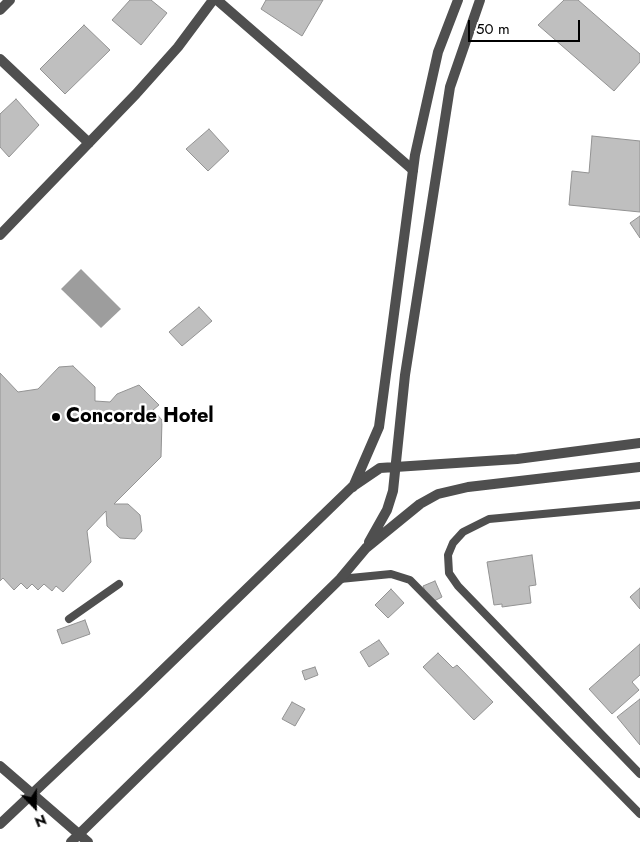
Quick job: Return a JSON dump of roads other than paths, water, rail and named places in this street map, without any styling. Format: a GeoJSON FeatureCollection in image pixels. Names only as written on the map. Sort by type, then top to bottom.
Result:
{"type":"FeatureCollection","features":[{"type":"Feature","properties":{"kind":"street"},"geometry":{"type":"LineString","coordinates":[[0,10],[10,0]]}},
{"type":"Feature","properties":{"kind":"street"},"geometry":{"type":"LineString","coordinates":[[0,235],[178,47],[215,0],[413,170]]}},
{"type":"Feature","properties":{"kind":"street"},"geometry":{"type":"LineString","coordinates":[[352,487],[379,427],[413,170],[438,52],[458,0]]}},
{"type":"Feature","properties":{"kind":"street"},"geometry":{"type":"LineString","coordinates":[[366,548],[387,510],[397,467],[405,375],[450,87],[480,0]]}},
{"type":"Feature","properties":{"kind":"street"},"geometry":{"type":"LineString","coordinates":[[0,59],[89,143]]}},
{"type":"Feature","properties":{"kind":"street"},"geometry":{"type":"LineString","coordinates":[[0,824],[352,487],[380,468],[517,459],[640,443]]}},
{"type":"Feature","properties":{"kind":"street"},"geometry":{"type":"LineString","coordinates":[[71,842],[78,832],[340,579],[366,548],[420,504],[438,494],[468,487],[640,467]]}},
{"type":"Feature","properties":{"kind":"street"},"geometry":{"type":"LineString","coordinates":[[0,766],[88,842]]}},
{"type":"Feature","properties":{"kind":"lane"},"geometry":{"type":"LineString","coordinates":[[640,505],[489,519],[463,532],[453,543],[448,555],[449,573],[458,586],[640,774]]}},
{"type":"Feature","properties":{"kind":"lane"},"geometry":{"type":"LineString","coordinates":[[340,579],[391,574],[410,580],[640,814]]}},
{"type":"Feature","properties":{"kind":"lane"},"geometry":{"type":"LineString","coordinates":[[69,619],[119,584]]}},
{"type":"Feature","properties":{"kind":"place","name":"Concorde Hotel"},"geometry":{"type":"Point","coordinates":[56,417]}}]}
